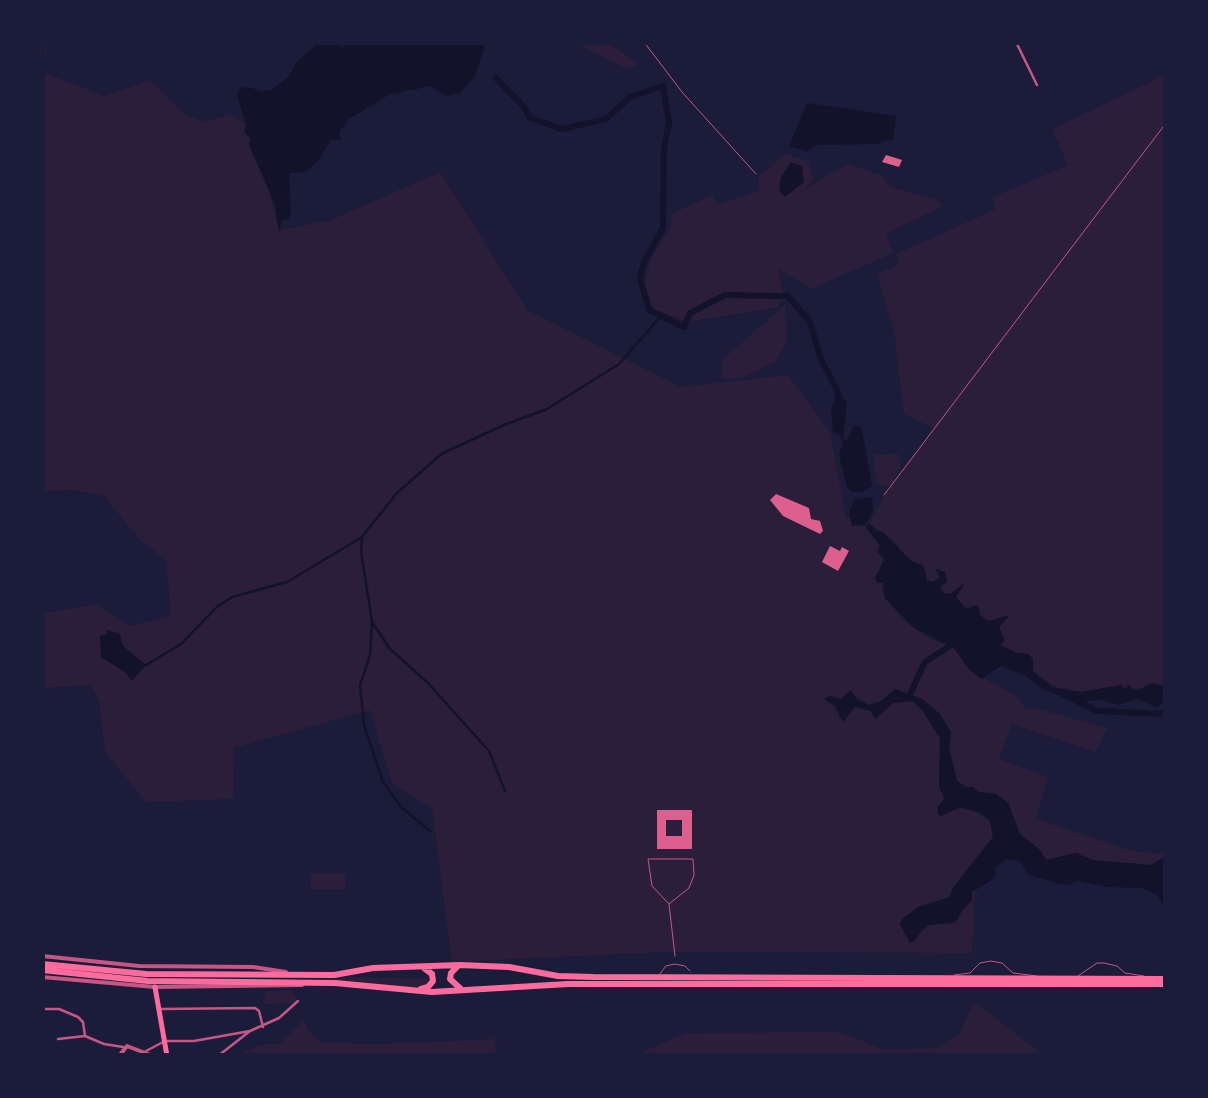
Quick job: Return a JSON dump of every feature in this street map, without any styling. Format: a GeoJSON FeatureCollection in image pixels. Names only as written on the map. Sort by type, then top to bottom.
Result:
{"type":"FeatureCollection","features":[{"type":"Feature","properties":{"kind":"highway"},"geometry":{"type":"LineString","coordinates":[[460,965],[450,973],[450,979],[465,991]]}},
{"type":"Feature","properties":{"kind":"highway"},"geometry":{"type":"LineString","coordinates":[[42,971],[300,976],[460,965],[509,967],[558,976],[1164,981]]}},
{"type":"Feature","properties":{"kind":"highway"},"geometry":{"type":"LineString","coordinates":[[415,990],[432,982],[432,974],[418,966]]}},
{"type":"Feature","properties":{"kind":"highway"},"geometry":{"type":"LineString","coordinates":[[42,971],[148,981],[336,982],[465,991],[594,984],[1164,981]]}},
{"type":"Feature","properties":{"kind":"main road"},"geometry":{"type":"LineString","coordinates":[[155,987],[168,1056]]}},
{"type":"Feature","properties":{"kind":"street"},"geometry":{"type":"LineString","coordinates":[[1016,42],[1037,85]]}},
{"type":"Feature","properties":{"kind":"street"},"geometry":{"type":"LineString","coordinates":[[42,956],[124,965],[264,968],[300,976]]}},
{"type":"Feature","properties":{"kind":"street"},"geometry":{"type":"LineString","coordinates":[[188,958],[188,966]]}},
{"type":"Feature","properties":{"kind":"street"},"geometry":{"type":"LineString","coordinates":[[199,966],[200,959]]}},
{"type":"Feature","properties":{"kind":"street"},"geometry":{"type":"LineString","coordinates":[[42,971],[155,987],[336,982]]}},
{"type":"Feature","properties":{"kind":"street"},"geometry":{"type":"LineString","coordinates":[[146,1051],[165,1041],[194,1041],[263,1027],[298,1001]]}},
{"type":"Feature","properties":{"kind":"street"},"geometry":{"type":"LineString","coordinates":[[42,1009],[57,1009],[78,1017],[85,1036]]}},
{"type":"Feature","properties":{"kind":"street"},"geometry":{"type":"LineString","coordinates":[[160,1009],[257,1009],[263,1027]]}},
{"type":"Feature","properties":{"kind":"street"},"geometry":{"type":"LineString","coordinates":[[218,1056],[250,1031]]}},
{"type":"Feature","properties":{"kind":"street"},"geometry":{"type":"LineString","coordinates":[[58,1040],[85,1036],[153,1056]]}},
{"type":"Feature","properties":{"kind":"street"},"geometry":{"type":"LineString","coordinates":[[119,1056],[124,1047]]}},
{"type":"Feature","properties":{"kind":"lane"},"geometry":{"type":"LineString","coordinates":[[644,42],[682,92],[756,174]]}},
{"type":"Feature","properties":{"kind":"lane"},"geometry":{"type":"LineString","coordinates":[[884,495],[1166,123]]}},
{"type":"Feature","properties":{"kind":"lane"},"geometry":{"type":"LineString","coordinates":[[670,904],[690,888],[694,859],[648,859],[652,886],[670,904],[675,956]]}},
{"type":"Feature","properties":{"kind":"lane"},"geometry":{"type":"LineString","coordinates":[[947,978],[970,973],[980,963],[992,961],[1013,972],[1045,979]]}},
{"type":"Feature","properties":{"kind":"lane"},"geometry":{"type":"LineString","coordinates":[[1074,979],[1104,963],[1128,974],[1164,981]]}},
{"type":"Feature","properties":{"kind":"lane"},"geometry":{"type":"LineString","coordinates":[[658,978],[666,966],[675,964],[689,969],[693,978]]}},
{"type":"Feature","properties":{"kind":"shaded area"},"geometry":{"type":"Polygon","coordinates":[[[484,42],[484,49],[475,76],[460,93],[446,96],[431,86],[390,94],[349,119],[339,132],[341,140],[331,140],[317,162],[305,172],[289,173],[291,215],[288,220],[283,219],[279,231],[275,205],[249,145],[250,138],[244,132],[246,125],[237,95],[240,88],[247,87],[272,90],[318,43],[342,47],[345,43],[484,42]]]}},
{"type":"Feature","properties":{"kind":"shaded area"},"geometry":{"type":"Polygon","coordinates":[[[42,43],[47,43],[44,73],[105,96],[150,80],[184,114],[206,122],[231,114],[246,125],[244,132],[266,179],[279,230],[331,220],[440,172],[527,310],[681,387],[788,375],[830,432],[846,518],[850,518],[853,526],[865,525],[881,539],[877,550],[884,559],[883,595],[902,619],[928,638],[954,648],[970,671],[1015,695],[1026,709],[1107,728],[1096,752],[1012,724],[999,759],[1048,777],[1036,819],[1129,850],[1161,854],[1165,845],[1165,857],[1151,865],[1092,860],[1076,853],[1046,860],[1040,850],[1019,834],[1008,803],[957,781],[949,748],[951,732],[939,713],[922,699],[895,689],[869,705],[848,691],[847,697],[826,702],[835,706],[841,719],[855,707],[871,711],[876,719],[893,703],[912,701],[922,710],[940,738],[939,787],[950,811],[967,807],[990,821],[993,838],[959,882],[975,890],[972,953],[663,952],[452,962],[432,808],[392,783],[370,710],[234,748],[233,799],[146,802],[105,752],[99,701],[90,685],[44,688],[43,613],[96,604],[131,626],[171,615],[166,560],[140,540],[103,495],[43,491],[42,43]],[[107,630],[116,668],[131,680],[145,665],[123,646],[114,632],[107,630]]]}},
{"type":"Feature","properties":{"kind":"shaded area"},"geometry":{"type":"Polygon","coordinates":[[[575,43],[609,43],[639,64],[627,69],[575,43]]]}},
{"type":"Feature","properties":{"kind":"shaded area"},"geometry":{"type":"Polygon","coordinates":[[[1165,75],[1165,686],[1145,686],[1139,690],[1121,685],[1081,692],[1060,689],[1032,671],[1029,654],[1000,645],[998,628],[1003,619],[989,621],[981,616],[977,605],[968,609],[961,604],[956,596],[963,583],[950,594],[944,593],[940,587],[947,582],[945,572],[937,569],[940,578],[927,580],[925,569],[869,525],[884,496],[934,429],[904,414],[895,337],[877,274],[899,264],[896,254],[996,209],[993,197],[1068,165],[1052,129],[1165,75]]]}},
{"type":"Feature","properties":{"kind":"shaded area"},"geometry":{"type":"Polygon","coordinates":[[[807,103],[896,116],[893,139],[876,144],[817,145],[808,151],[789,147],[807,103]]]}},
{"type":"Feature","properties":{"kind":"shaded area"},"geometry":{"type":"Polygon","coordinates":[[[785,154],[809,161],[813,179],[804,190],[847,164],[881,175],[891,187],[935,199],[944,206],[886,233],[893,253],[811,289],[778,269],[782,290],[779,307],[687,322],[654,309],[644,288],[651,259],[669,229],[673,213],[712,195],[717,205],[758,191],[759,176],[785,154]]]}},
{"type":"Feature","properties":{"kind":"shaded area"},"geometry":{"type":"Polygon","coordinates":[[[791,162],[802,166],[804,182],[785,197],[779,191],[781,177],[791,162]]]}},
{"type":"Feature","properties":{"kind":"shaded area"},"geometry":{"type":"Polygon","coordinates":[[[785,305],[787,342],[776,361],[742,378],[722,379],[722,360],[785,305]]]}},
{"type":"Feature","properties":{"kind":"shaded area"},"geometry":{"type":"Polygon","coordinates":[[[838,392],[847,402],[843,438],[847,441],[854,425],[861,427],[863,435],[872,486],[862,492],[852,492],[847,487],[839,455],[843,443],[833,433],[831,410],[838,392]]]}},
{"type":"Feature","properties":{"kind":"shaded area"},"geometry":{"type":"Polygon","coordinates":[[[895,453],[901,468],[889,486],[882,486],[876,482],[874,455],[895,453]]]}},
{"type":"Feature","properties":{"kind":"shaded area"},"geometry":{"type":"Polygon","coordinates":[[[872,497],[873,511],[865,525],[852,526],[849,514],[854,500],[872,497]]]}},
{"type":"Feature","properties":{"kind":"shaded area"},"geometry":{"type":"Polygon","coordinates":[[[869,528],[884,533],[912,562],[923,565],[927,580],[940,578],[936,569],[945,572],[947,582],[940,587],[944,593],[950,594],[965,583],[956,597],[966,609],[977,605],[981,616],[989,621],[1010,615],[999,627],[1005,641],[1000,645],[1029,654],[1033,671],[1052,687],[1081,692],[1121,685],[1125,689],[1129,685],[1139,690],[1152,683],[1165,686],[1165,702],[1156,707],[1137,699],[1118,705],[1101,700],[1074,702],[1001,666],[981,679],[954,648],[914,628],[885,598],[883,583],[875,579],[884,559],[877,552],[882,541],[869,528]]]}},
{"type":"Feature","properties":{"kind":"shaded area"},"geometry":{"type":"Polygon","coordinates":[[[106,630],[120,634],[123,646],[146,665],[132,681],[101,657],[100,636],[107,634],[106,630]]]}},
{"type":"Feature","properties":{"kind":"shaded area"},"geometry":{"type":"Polygon","coordinates":[[[895,689],[922,699],[939,713],[951,732],[949,748],[957,781],[979,792],[996,794],[1008,803],[1020,834],[1046,860],[1076,853],[1092,860],[1151,865],[1165,857],[1165,909],[1157,895],[1143,888],[1077,881],[1069,885],[1056,883],[1030,875],[1019,861],[1006,859],[996,867],[995,878],[972,892],[972,901],[954,923],[930,925],[910,943],[900,925],[902,919],[918,907],[949,897],[993,837],[990,821],[981,813],[960,807],[938,814],[938,806],[945,798],[939,787],[940,738],[912,701],[893,703],[875,719],[871,711],[855,707],[843,722],[835,706],[824,699],[841,699],[851,690],[857,700],[869,705],[895,689]]]}},
{"type":"Feature","properties":{"kind":"shaded area"},"geometry":{"type":"Polygon","coordinates":[[[311,873],[345,873],[345,889],[311,889],[311,873]]]}},
{"type":"Feature","properties":{"kind":"shaded area"},"geometry":{"type":"Polygon","coordinates":[[[429,978],[426,985],[413,988],[322,979],[429,978]]]}},
{"type":"Feature","properties":{"kind":"shaded area"},"geometry":{"type":"Polygon","coordinates":[[[292,990],[297,1001],[294,1003],[264,1004],[265,991],[292,990]]]}},
{"type":"Feature","properties":{"kind":"shaded area"},"geometry":{"type":"Polygon","coordinates":[[[974,1002],[1044,1055],[636,1055],[685,1033],[839,1032],[883,1049],[939,1048],[959,1034],[974,1002]]]}},
{"type":"Feature","properties":{"kind":"shaded area"},"geometry":{"type":"Polygon","coordinates":[[[304,1020],[321,1042],[495,1039],[496,1055],[236,1055],[261,1045],[281,1043],[304,1020]]]}},
{"type":"Feature","properties":{"kind":"building"},"geometry":{"type":"Polygon","coordinates":[[[886,155],[902,160],[899,167],[882,162],[886,155]]]}},
{"type":"Feature","properties":{"kind":"building"},"geometry":{"type":"Polygon","coordinates":[[[776,494],[809,508],[811,519],[820,521],[823,531],[820,534],[783,516],[770,500],[776,494]]]}},
{"type":"Feature","properties":{"kind":"building"},"geometry":{"type":"Polygon","coordinates":[[[830,546],[849,551],[838,571],[822,562],[830,546]]]}},
{"type":"Feature","properties":{"kind":"building"},"geometry":{"type":"Polygon","coordinates":[[[657,810],[692,810],[692,849],[657,849],[657,810]],[[666,820],[666,836],[682,836],[682,820],[666,820]]]}},
{"type":"Feature","properties":{"kind":"waterway"},"geometry":{"type":"LineString","coordinates":[[496,78],[530,118],[562,129],[606,119],[630,97],[663,86],[669,123],[664,147],[663,228],[644,262],[640,278],[649,310],[684,327],[690,313],[725,295],[779,296]]}},
{"type":"Feature","properties":{"kind":"waterway"},"geometry":{"type":"LineString","coordinates":[[781,296],[788,296],[810,322],[838,399]]}},
{"type":"Feature","properties":{"kind":"waterway"},"geometry":{"type":"LineString","coordinates":[[146,665],[181,644],[232,597],[287,582],[362,537],[396,494],[441,454],[547,409],[619,364],[661,316]]}},
{"type":"Feature","properties":{"kind":"waterway"},"geometry":{"type":"LineString","coordinates":[[869,527],[884,546]]}},
{"type":"Feature","properties":{"kind":"waterway"},"geometry":{"type":"LineString","coordinates":[[362,537],[372,621],[370,655],[360,685],[364,725],[383,782],[401,807],[430,831]]}},
{"type":"Feature","properties":{"kind":"waterway"},"geometry":{"type":"LineString","coordinates":[[372,622],[390,649],[427,682],[489,751],[505,791]]}},
{"type":"Feature","properties":{"kind":"waterway"},"geometry":{"type":"LineString","coordinates":[[910,694],[925,662],[953,644]]}},
{"type":"Feature","properties":{"kind":"waterway"},"geometry":{"type":"LineString","coordinates":[[1073,699],[1097,711],[1166,714]]}},
{"type":"Feature","properties":{"kind":"waterway"},"geometry":{"type":"LineString","coordinates":[[42,1053],[45,1056]]}}]}
